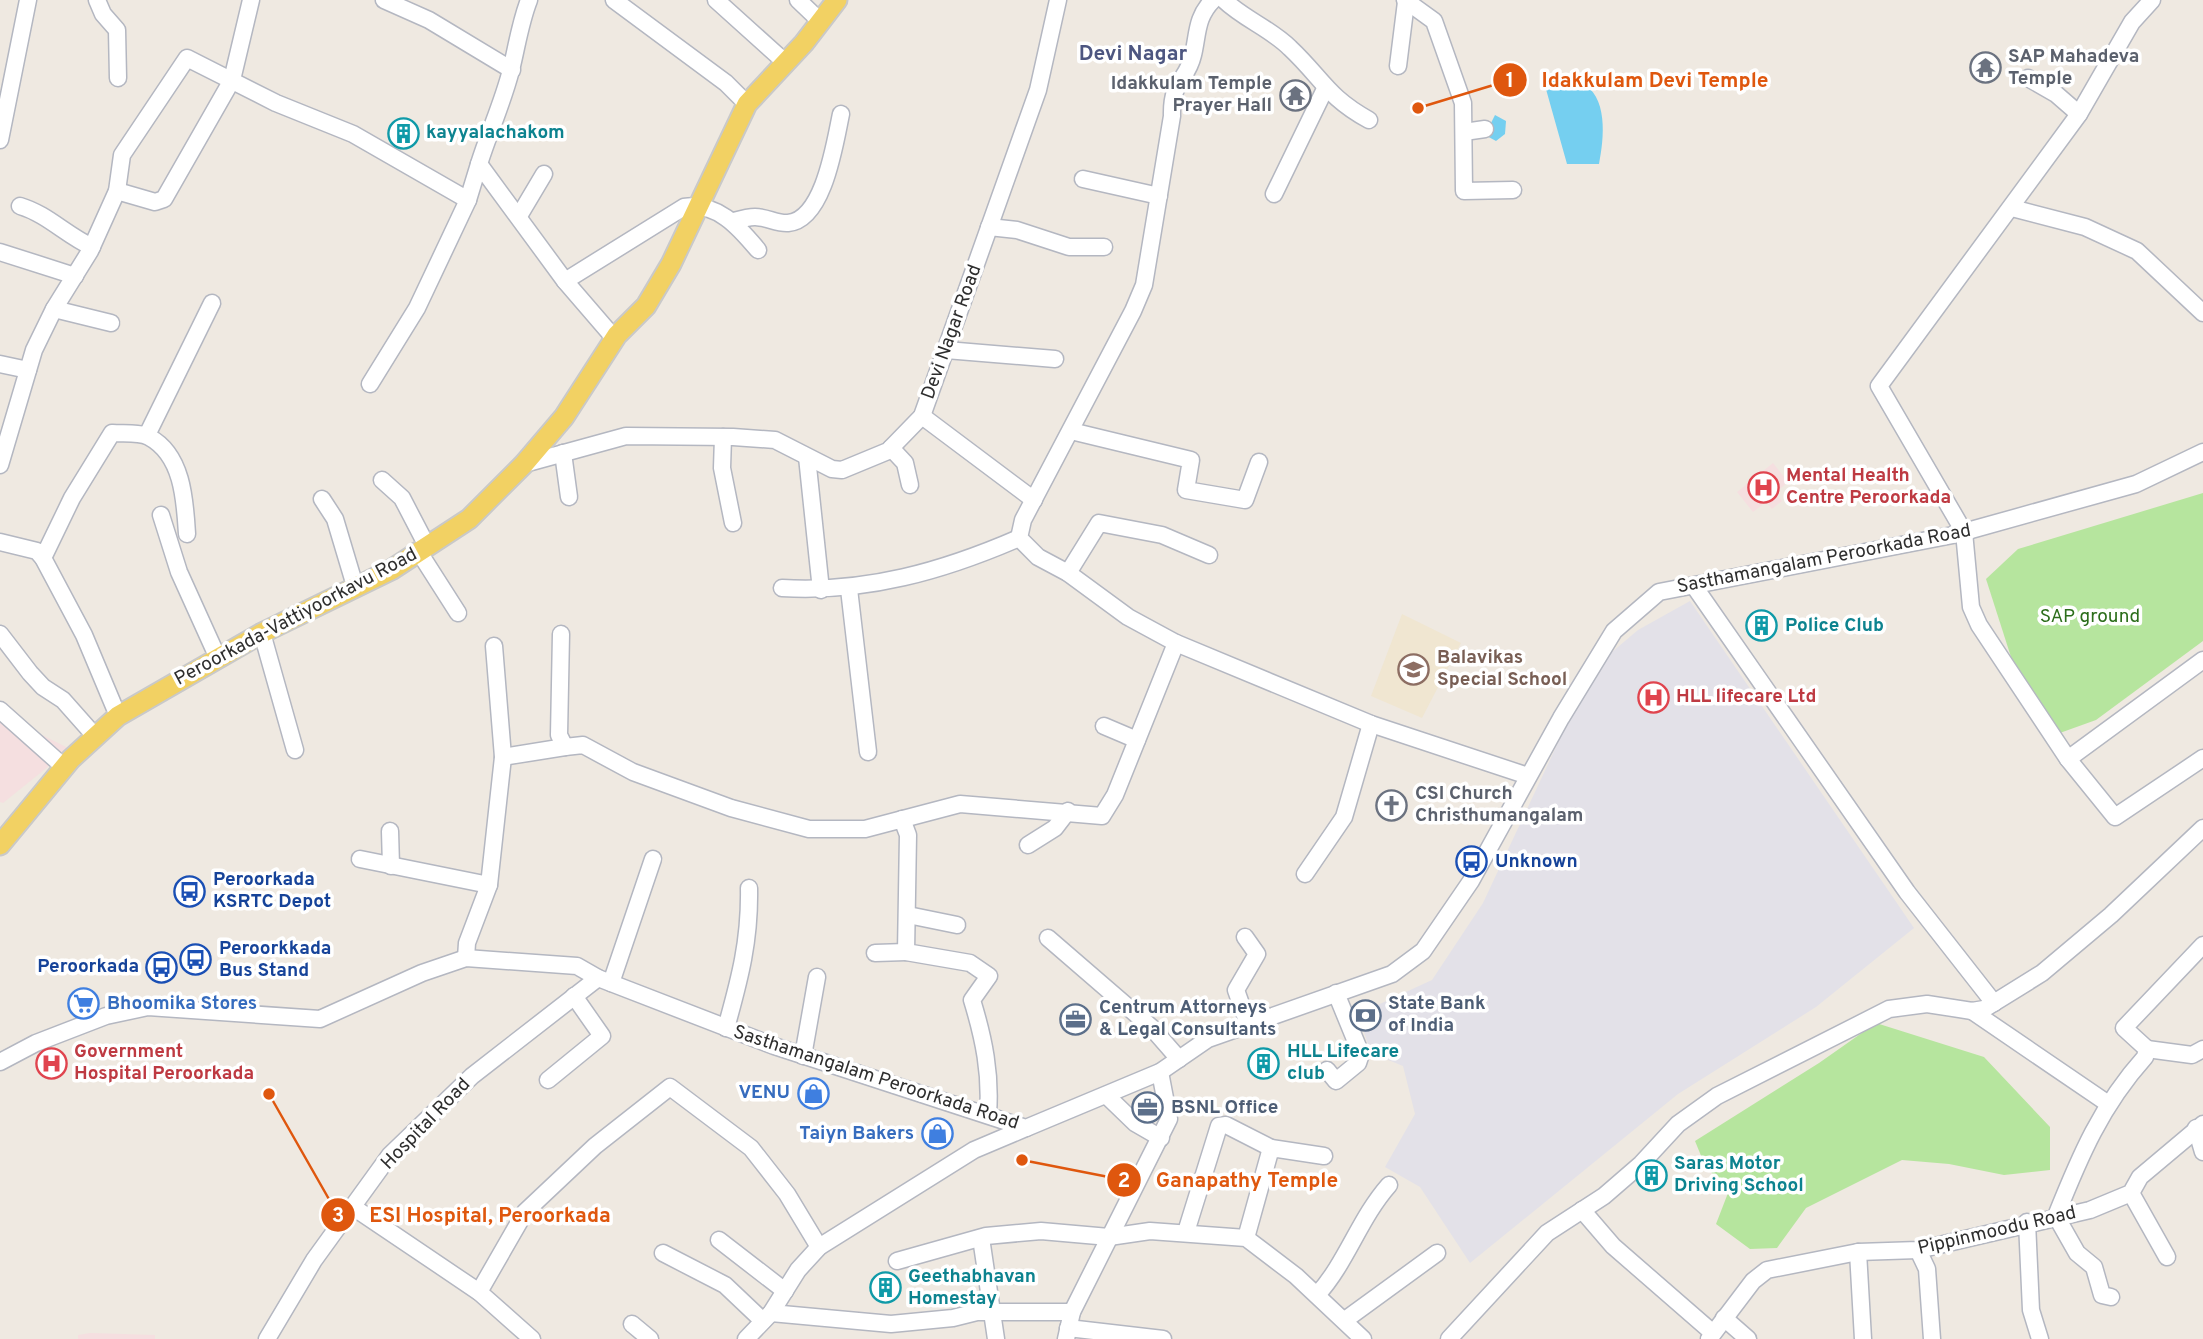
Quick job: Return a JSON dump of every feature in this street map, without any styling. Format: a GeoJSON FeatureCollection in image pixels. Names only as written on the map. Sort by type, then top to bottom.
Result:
{"type":"FeatureCollection","features":[{"type":"Feature","properties":{"kind":"main road","name":"Peroorkada-Vattiyoorkavu Road"},"geometry":{"type":"LineString","coordinates":[[0,845],[64,767],[94,735],[118,716],[217,656],[391,570],[469,519],[524,464],[564,416],[615,340],[646,306],[671,264],[747,104],[786,63],[837,0]]}},
{"type":"Feature","properties":{"kind":"street"},"geometry":{"type":"LineString","coordinates":[[0,140],[28,0]]}},
{"type":"Feature","properties":{"kind":"street"},"geometry":{"type":"LineString","coordinates":[[97,0],[103,14],[117,30],[118,78]]}},
{"type":"Feature","properties":{"kind":"street"},"geometry":{"type":"LineString","coordinates":[[117,191],[155,202],[164,199],[232,80],[251,0]]}},
{"type":"Feature","properties":{"kind":"street"},"geometry":{"type":"LineString","coordinates":[[384,0],[429,20],[512,70]]}},
{"type":"Feature","properties":{"kind":"street"},"geometry":{"type":"LineString","coordinates":[[370,384],[417,308],[468,200],[512,70],[521,21],[529,0]]}},
{"type":"Feature","properties":{"kind":"street"},"geometry":{"type":"LineString","coordinates":[[614,0],[726,83],[747,104]]}},
{"type":"Feature","properties":{"kind":"street"},"geometry":{"type":"LineString","coordinates":[[716,0],[786,63]]}},
{"type":"Feature","properties":{"kind":"street"},"geometry":{"type":"LineString","coordinates":[[798,0],[821,22]]}},
{"type":"Feature","properties":{"kind":"street","name":"Devi Nagar Road"},"geometry":{"type":"LineString","coordinates":[[524,464],[625,436],[775,440],[832,469],[842,470],[891,448],[922,416],[1038,90],[1058,0]]}},
{"type":"Feature","properties":{"kind":"street"},"geometry":{"type":"LineString","coordinates":[[1213,0],[1203,10],[1196,29],[1192,58],[1174,92],[1144,285],[1019,530],[1019,538],[1038,557],[1068,573],[1128,617],[1176,643],[1371,724],[1528,776]]}},
{"type":"Feature","properties":{"kind":"street"},"geometry":{"type":"LineString","coordinates":[[1224,0],[1243,17],[1289,46],[1325,89],[1343,105],[1369,120]]}},
{"type":"Feature","properties":{"kind":"street"},"geometry":{"type":"LineString","coordinates":[[2152,0],[2132,22],[2079,114],[1879,386],[1964,532],[1971,607],[1979,625],[2068,759],[2115,817],[2203,758]]}},
{"type":"Feature","properties":{"kind":"street"},"geometry":{"type":"LineString","coordinates":[[1398,66],[1406,1],[1434,21],[1463,103],[1464,191],[1513,190]]}},
{"type":"Feature","properties":{"kind":"street"},"geometry":{"type":"LineString","coordinates":[[0,465],[34,351],[54,309],[92,247],[117,191],[122,155],[187,58],[276,103],[353,134],[468,200]]}},
{"type":"Feature","properties":{"kind":"street"},"geometry":{"type":"LineString","coordinates":[[2028,78],[2056,94],[2079,114]]}},
{"type":"Feature","properties":{"kind":"street"},"geometry":{"type":"LineString","coordinates":[[1274,194],[1325,89]]}},
{"type":"Feature","properties":{"kind":"street"},"geometry":{"type":"LineString","coordinates":[[734,221],[755,217],[788,223],[800,218],[812,207],[825,182],[841,114]]}},
{"type":"Feature","properties":{"kind":"street"},"geometry":{"type":"LineString","coordinates":[[1464,132],[1485,129]]}},
{"type":"Feature","properties":{"kind":"street"},"geometry":{"type":"LineString","coordinates":[[479,164],[565,281],[615,340]]}},
{"type":"Feature","properties":{"kind":"street"},"geometry":{"type":"LineString","coordinates":[[519,216],[544,174]]}},
{"type":"Feature","properties":{"kind":"street"},"geometry":{"type":"LineString","coordinates":[[1083,179],[1159,196]]}},
{"type":"Feature","properties":{"kind":"street"},"geometry":{"type":"LineString","coordinates":[[565,281],[684,206],[699,204],[734,221],[758,250]]}},
{"type":"Feature","properties":{"kind":"street"},"geometry":{"type":"LineString","coordinates":[[20,205],[46,216],[70,237],[92,247]]}},
{"type":"Feature","properties":{"kind":"street"},"geometry":{"type":"LineString","coordinates":[[2012,208],[2085,227],[2137,251],[2203,313]]}},
{"type":"Feature","properties":{"kind":"street"},"geometry":{"type":"LineString","coordinates":[[989,227],[1017,230],[1069,247],[1104,247]]}},
{"type":"Feature","properties":{"kind":"street"},"geometry":{"type":"LineString","coordinates":[[0,252],[75,276]]}},
{"type":"Feature","properties":{"kind":"street"},"geometry":{"type":"LineString","coordinates":[[147,435],[212,303]]}},
{"type":"Feature","properties":{"kind":"street"},"geometry":{"type":"LineString","coordinates":[[54,309],[111,323]]}},
{"type":"Feature","properties":{"kind":"street"},"geometry":{"type":"LineString","coordinates":[[946,350],[1055,359]]}},
{"type":"Feature","properties":{"kind":"street"},"geometry":{"type":"LineString","coordinates":[[0,364],[28,370]]}},
{"type":"Feature","properties":{"kind":"street"},"geometry":{"type":"LineString","coordinates":[[922,416],[1034,500]]}},
{"type":"Feature","properties":{"kind":"street"},"geometry":{"type":"LineString","coordinates":[[1071,431],[1191,460],[1186,490],[1245,500],[1259,462]]}},
{"type":"Feature","properties":{"kind":"street"},"geometry":{"type":"LineString","coordinates":[[43,558],[72,498],[111,433],[147,435],[165,449],[179,476],[187,534]]}},
{"type":"Feature","properties":{"kind":"street"},"geometry":{"type":"LineString","coordinates":[[723,437],[722,468],[733,523]]}},
{"type":"Feature","properties":{"kind":"street"},"geometry":{"type":"LineString","coordinates":[[891,448],[905,463],[910,485]]}},
{"type":"Feature","properties":{"kind":"street","name":"Sasthamangalam Peroorkada Road"},"geometry":{"type":"LineString","coordinates":[[0,1062],[36,1043],[106,1016],[148,1007],[320,1019],[422,973],[466,958],[577,966],[605,980],[803,1056],[1026,1128],[1160,1072],[1208,1039],[1392,974],[1423,951],[1471,881],[1528,776],[1614,631],[1658,592],[1867,554],[1964,532],[2136,484],[2203,452]]}},
{"type":"Feature","properties":{"kind":"street"},"geometry":{"type":"LineString","coordinates":[[563,453],[569,497]]}},
{"type":"Feature","properties":{"kind":"street"},"geometry":{"type":"LineString","coordinates":[[807,457],[821,590]]}},
{"type":"Feature","properties":{"kind":"street"},"geometry":{"type":"LineString","coordinates":[[382,480],[402,498],[423,549],[458,613]]}},
{"type":"Feature","properties":{"kind":"street"},"geometry":{"type":"LineString","coordinates":[[322,499],[335,519],[355,586]]}},
{"type":"Feature","properties":{"kind":"street"},"geometry":{"type":"LineString","coordinates":[[160,515],[179,572],[217,656]]}},
{"type":"Feature","properties":{"kind":"street"},"geometry":{"type":"LineString","coordinates":[[1068,573],[1099,523],[1162,535],[1209,555]]}},
{"type":"Feature","properties":{"kind":"street"},"geometry":{"type":"LineString","coordinates":[[782,588],[849,589],[885,584],[969,561],[1019,538]]}},
{"type":"Feature","properties":{"kind":"street"},"geometry":{"type":"LineString","coordinates":[[0,542],[37,551],[43,558],[85,635],[118,716]]}},
{"type":"Feature","properties":{"kind":"street"},"geometry":{"type":"LineString","coordinates":[[1694,586],[1906,892],[1994,1003]]}},
{"type":"Feature","properties":{"kind":"street"},"geometry":{"type":"LineString","coordinates":[[849,589],[869,752]]}},
{"type":"Feature","properties":{"kind":"street"},"geometry":{"type":"LineString","coordinates":[[262,632],[295,750]]}},
{"type":"Feature","properties":{"kind":"street"},"geometry":{"type":"LineString","coordinates":[[0,634],[30,674],[63,700],[94,735]]}},
{"type":"Feature","properties":{"kind":"street"},"geometry":{"type":"LineString","coordinates":[[561,634],[559,736],[565,747]]}},
{"type":"Feature","properties":{"kind":"street"},"geometry":{"type":"LineString","coordinates":[[502,757],[583,745],[633,772],[731,808],[809,829],[864,830],[960,804],[1068,811],[1102,816],[1115,796],[1176,643]]}},
{"type":"Feature","properties":{"kind":"street"},"geometry":{"type":"LineString","coordinates":[[466,958],[467,943],[489,886],[502,757],[494,646]]}},
{"type":"Feature","properties":{"kind":"street"},"geometry":{"type":"LineString","coordinates":[[2068,759],[2203,660]]}},
{"type":"Feature","properties":{"kind":"street"},"geometry":{"type":"LineString","coordinates":[[0,710],[64,767]]}},
{"type":"Feature","properties":{"kind":"street"},"geometry":{"type":"LineString","coordinates":[[1305,874],[1344,817],[1371,724]]}},
{"type":"Feature","properties":{"kind":"street"},"geometry":{"type":"LineString","coordinates":[[1104,726],[1137,740]]}},
{"type":"Feature","properties":{"kind":"street"},"geometry":{"type":"LineString","coordinates":[[1028,845],[1055,828],[1068,811]]}},
{"type":"Feature","properties":{"kind":"street"},"geometry":{"type":"LineString","coordinates":[[902,819],[908,835],[906,952]]}},
{"type":"Feature","properties":{"kind":"street"},"geometry":{"type":"LineString","coordinates":[[1449,1339],[1547,1233],[1604,1196],[1641,1164],[1678,1124],[1717,1096],[1817,1048],[1889,1009],[1927,1004],[1972,1011],[1984,1009],[2042,973],[2111,915],[2203,828]]}},
{"type":"Feature","properties":{"kind":"street"},"geometry":{"type":"LineString","coordinates":[[390,831],[391,866]]}},
{"type":"Feature","properties":{"kind":"street"},"geometry":{"type":"LineString","coordinates":[[360,859],[489,886]]}},
{"type":"Feature","properties":{"kind":"street"},"geometry":{"type":"LineString","coordinates":[[605,980],[653,859]]}},
{"type":"Feature","properties":{"kind":"street"},"geometry":{"type":"LineString","coordinates":[[726,1028],[746,958],[750,921],[748,888]]}},
{"type":"Feature","properties":{"kind":"street"},"geometry":{"type":"LineString","coordinates":[[908,915],[957,925]]}},
{"type":"Feature","properties":{"kind":"street"},"geometry":{"type":"LineString","coordinates":[[1245,937],[1257,954],[1236,990],[1248,1024]]}},
{"type":"Feature","properties":{"kind":"street"},"geometry":{"type":"LineString","coordinates":[[1048,938],[1151,1027],[1180,1059]]}},
{"type":"Feature","properties":{"kind":"street"},"geometry":{"type":"LineString","coordinates":[[2203,945],[2124,1028],[2147,1049],[2192,1055],[2203,1049]]}},
{"type":"Feature","properties":{"kind":"street"},"geometry":{"type":"LineString","coordinates":[[876,953],[906,952],[970,963],[989,976],[972,1000],[983,1037],[990,1081],[988,1114]]}},
{"type":"Feature","properties":{"kind":"street"},"geometry":{"type":"LineString","coordinates":[[803,1056],[817,977]]}},
{"type":"Feature","properties":{"kind":"street","name":"Hospital Road"},"geometry":{"type":"LineString","coordinates":[[267,1339],[314,1260],[390,1156],[472,1076],[574,996],[605,980]]}},
{"type":"Feature","properties":{"kind":"street"},"geometry":{"type":"LineString","coordinates":[[1326,1070],[1336,1081],[1358,1063],[1361,1054],[1336,993]]}},
{"type":"Feature","properties":{"kind":"street"},"geometry":{"type":"LineString","coordinates":[[548,1080],[602,1036],[574,996]]}},
{"type":"Feature","properties":{"kind":"street"},"geometry":{"type":"LineString","coordinates":[[1972,1011],[2107,1103]]}},
{"type":"Feature","properties":{"kind":"street"},"geometry":{"type":"LineString","coordinates":[[2111,1297],[2102,1295],[2094,1267],[2077,1253],[2056,1216],[2081,1153],[2107,1103],[2145,1057],[2147,1049]]}},
{"type":"Feature","properties":{"kind":"street"},"geometry":{"type":"LineString","coordinates":[[1069,1326],[1109,1237],[1169,1119],[1160,1072]]}},
{"type":"Feature","properties":{"kind":"street"},"geometry":{"type":"LineString","coordinates":[[479,1292],[525,1212],[595,1146],[670,1087],[751,1149],[787,1194],[819,1247]]}},
{"type":"Feature","properties":{"kind":"street"},"geometry":{"type":"LineString","coordinates":[[1106,1095],[1135,1124],[1161,1138]]}},
{"type":"Feature","properties":{"kind":"street"},"geometry":{"type":"LineString","coordinates":[[1186,1232],[1219,1125],[1226,1125],[1271,1148],[1324,1156]]}},
{"type":"Feature","properties":{"kind":"street"},"geometry":{"type":"LineString","coordinates":[[2200,1126],[2203,1152]]}},
{"type":"Feature","properties":{"kind":"street","name":"Pippinmoodu Road"},"geometry":{"type":"LineString","coordinates":[[1711,1336],[1753,1281],[1767,1270],[1858,1252],[1918,1250],[2027,1222],[2090,1210],[2131,1193],[2140,1177],[2200,1126]]}},
{"type":"Feature","properties":{"kind":"street"},"geometry":{"type":"LineString","coordinates":[[746,1339],[767,1317],[819,1247],[974,1150],[1026,1128]]}},
{"type":"Feature","properties":{"kind":"street"},"geometry":{"type":"LineString","coordinates":[[1246,1238],[1271,1148]]}},
{"type":"Feature","properties":{"kind":"street"},"geometry":{"type":"LineString","coordinates":[[1317,1295],[1338,1269],[1361,1223],[1389,1185]]}},
{"type":"Feature","properties":{"kind":"street"},"geometry":{"type":"LineString","coordinates":[[2131,1193],[2167,1257]]}},
{"type":"Feature","properties":{"kind":"street"},"geometry":{"type":"LineString","coordinates":[[353,1207],[479,1292],[531,1339]]}},
{"type":"Feature","properties":{"kind":"street"},"geometry":{"type":"LineString","coordinates":[[1582,1210],[1613,1246],[1711,1336]]}},
{"type":"Feature","properties":{"kind":"street"},"geometry":{"type":"LineString","coordinates":[[2027,1222],[2031,1310],[2040,1339]]}},
{"type":"Feature","properties":{"kind":"street"},"geometry":{"type":"LineString","coordinates":[[897,1261],[981,1238],[1041,1231],[1109,1237],[1150,1231],[1186,1232],[1246,1238],[1317,1295],[1345,1320],[1360,1338]]}},
{"type":"Feature","properties":{"kind":"street"},"geometry":{"type":"LineString","coordinates":[[981,1238],[996,1339]]}},
{"type":"Feature","properties":{"kind":"street"},"geometry":{"type":"LineString","coordinates":[[719,1240],[785,1292]]}},
{"type":"Feature","properties":{"kind":"street"},"geometry":{"type":"LineString","coordinates":[[1918,1250],[1927,1269],[1932,1339]]}},
{"type":"Feature","properties":{"kind":"street"},"geometry":{"type":"LineString","coordinates":[[1858,1252],[1863,1339]]}},
{"type":"Feature","properties":{"kind":"street"},"geometry":{"type":"LineString","coordinates":[[663,1253],[725,1285],[767,1317],[891,1324],[992,1312],[1163,1339]]}},
{"type":"Feature","properties":{"kind":"street"},"geometry":{"type":"LineString","coordinates":[[1345,1320],[1437,1253]]}},
{"type":"Feature","properties":{"kind":"street"},"geometry":{"type":"LineString","coordinates":[[1724,1318],[1748,1339]]}},
{"type":"Feature","properties":{"kind":"street"},"geometry":{"type":"LineString","coordinates":[[632,1324],[650,1339]]}},
{"type":"Feature","properties":{"kind":"shaded area","name":"Mental Health Centre Peroorkada"},"geometry":{"type":"Polygon","coordinates":[[[1773,463],[1788,482],[1775,493],[1782,501],[1772,509],[1766,502],[1753,512],[1737,492],[1773,463]]]}},
{"type":"Feature","properties":{"kind":"shaded area"},"geometry":{"type":"Polygon","coordinates":[[[1690,601],[1914,928],[1816,1007],[1678,1094],[1470,1263],[1420,1187],[1385,1167],[1415,1114],[1403,1066],[1371,1053],[1358,1014],[1432,980],[1483,903],[1593,668],[1638,630],[1690,601]]]}},
{"type":"Feature","properties":{"kind":"shaded area","name":"Balavikas Special School"},"geometry":{"type":"Polygon","coordinates":[[[1402,614],[1461,643],[1422,718],[1371,696],[1402,614]]]}},
{"type":"Feature","properties":{"kind":"shaded area"},"geometry":{"type":"Polygon","coordinates":[[[0,714],[70,749],[3,803],[0,802],[0,714]]]}},
{"type":"Feature","properties":{"kind":"shaded area"},"geometry":{"type":"Polygon","coordinates":[[[78,1335],[155,1335],[155,1339],[78,1339],[78,1335]]]}},
{"type":"Feature","properties":{"kind":"green space","name":"SAP ground"},"geometry":{"type":"Polygon","coordinates":[[[2203,493],[2203,641],[2096,720],[2057,734],[2011,657],[1986,579],[2018,549],[2203,493]]]}},
{"type":"Feature","properties":{"kind":"green space"},"geometry":{"type":"Polygon","coordinates":[[[1876,1023],[1984,1057],[2050,1127],[2050,1170],[2004,1175],[1949,1164],[1902,1160],[1806,1208],[1777,1248],[1750,1249],[1716,1224],[1728,1193],[1704,1163],[1695,1141],[1819,1063],[1876,1023]]]}},
{"type":"Feature","properties":{"kind":"water"},"geometry":{"type":"Polygon","coordinates":[[[1542,75],[1576,80],[1589,88],[1596,97],[1603,130],[1599,164],[1567,164],[1542,75]]]}},
{"type":"Feature","properties":{"kind":"water"},"geometry":{"type":"Polygon","coordinates":[[[1495,115],[1506,121],[1505,134],[1496,141],[1485,135],[1495,115]]]}},
{"type":"Feature","properties":{"kind":"place","name":"SAP Mahadeva Temple"},"geometry":{"type":"Point","coordinates":[1985,68]}},
{"type":"Feature","properties":{"kind":"place","name":"Idakkulam Temple Prayer Hall"},"geometry":{"type":"Point","coordinates":[1295,95]}},
{"type":"Feature","properties":{"kind":"place","name":"Idakkulam Devi Temple"},"geometry":{"type":"Point","coordinates":[1418,108]}},
{"type":"Feature","properties":{"kind":"place","name":"kayyalachakom"},"geometry":{"type":"Point","coordinates":[403,133]}},
{"type":"Feature","properties":{"kind":"place","name":"Mental Health Centre Peroorkada"},"geometry":{"type":"Point","coordinates":[1763,487]}},
{"type":"Feature","properties":{"kind":"place","name":"Police Club"},"geometry":{"type":"Point","coordinates":[1762,626]}},
{"type":"Feature","properties":{"kind":"place","name":"Balavikas Special School"},"geometry":{"type":"Point","coordinates":[1414,669]}},
{"type":"Feature","properties":{"kind":"place","name":"HLL lifecare Ltd"},"geometry":{"type":"Point","coordinates":[1653,697]}},
{"type":"Feature","properties":{"kind":"place","name":"CSI Church Christhumangalam"},"geometry":{"type":"Point","coordinates":[1392,805]}},
{"type":"Feature","properties":{"kind":"place","name":"Unknown"},"geometry":{"type":"Point","coordinates":[1472,862]}},
{"type":"Feature","properties":{"kind":"place","name":"Peroorkada KSRTC Depot"},"geometry":{"type":"Point","coordinates":[190,891]}},
{"type":"Feature","properties":{"kind":"place","name":"Peroorkkada Bus Stand"},"geometry":{"type":"Point","coordinates":[196,960]}},
{"type":"Feature","properties":{"kind":"place","name":"Peroorkada"},"geometry":{"type":"Point","coordinates":[162,967]}},
{"type":"Feature","properties":{"kind":"place","name":"Bhoomika Stores"},"geometry":{"type":"Point","coordinates":[84,1004]}},
{"type":"Feature","properties":{"kind":"place","name":"State Bank of India"},"geometry":{"type":"Point","coordinates":[1365,1015]}},
{"type":"Feature","properties":{"kind":"place","name":"Centrum Attorneys & Legal Consultants"},"geometry":{"type":"Point","coordinates":[1076,1019]}},
{"type":"Feature","properties":{"kind":"place","name":"Government Hospital Peroorkada"},"geometry":{"type":"Point","coordinates":[51,1063]}},
{"type":"Feature","properties":{"kind":"place","name":"HLL Lifecare club"},"geometry":{"type":"Point","coordinates":[1264,1063]}},
{"type":"Feature","properties":{"kind":"place","name":"VENU"},"geometry":{"type":"Point","coordinates":[813,1093]}},
{"type":"Feature","properties":{"kind":"place","name":"ESI Hospital, Peroorkada"},"geometry":{"type":"Point","coordinates":[269,1094]}},
{"type":"Feature","properties":{"kind":"place","name":"BSNL Office"},"geometry":{"type":"Point","coordinates":[1148,1108]}},
{"type":"Feature","properties":{"kind":"place","name":"Taiyn Bakers"},"geometry":{"type":"Point","coordinates":[937,1134]}},
{"type":"Feature","properties":{"kind":"place","name":"Ganapathy Temple"},"geometry":{"type":"Point","coordinates":[1022,1160]}},
{"type":"Feature","properties":{"kind":"place","name":"Saras Motor Driving School"},"geometry":{"type":"Point","coordinates":[1651,1175]}},
{"type":"Feature","properties":{"kind":"place","name":"Geethabhavan Homestay"},"geometry":{"type":"Point","coordinates":[885,1288]}},
{"type":"Feature","properties":{"kind":"district","name":"Devi Nagar"},"geometry":{"type":"Point","coordinates":[1133,54]}}]}
